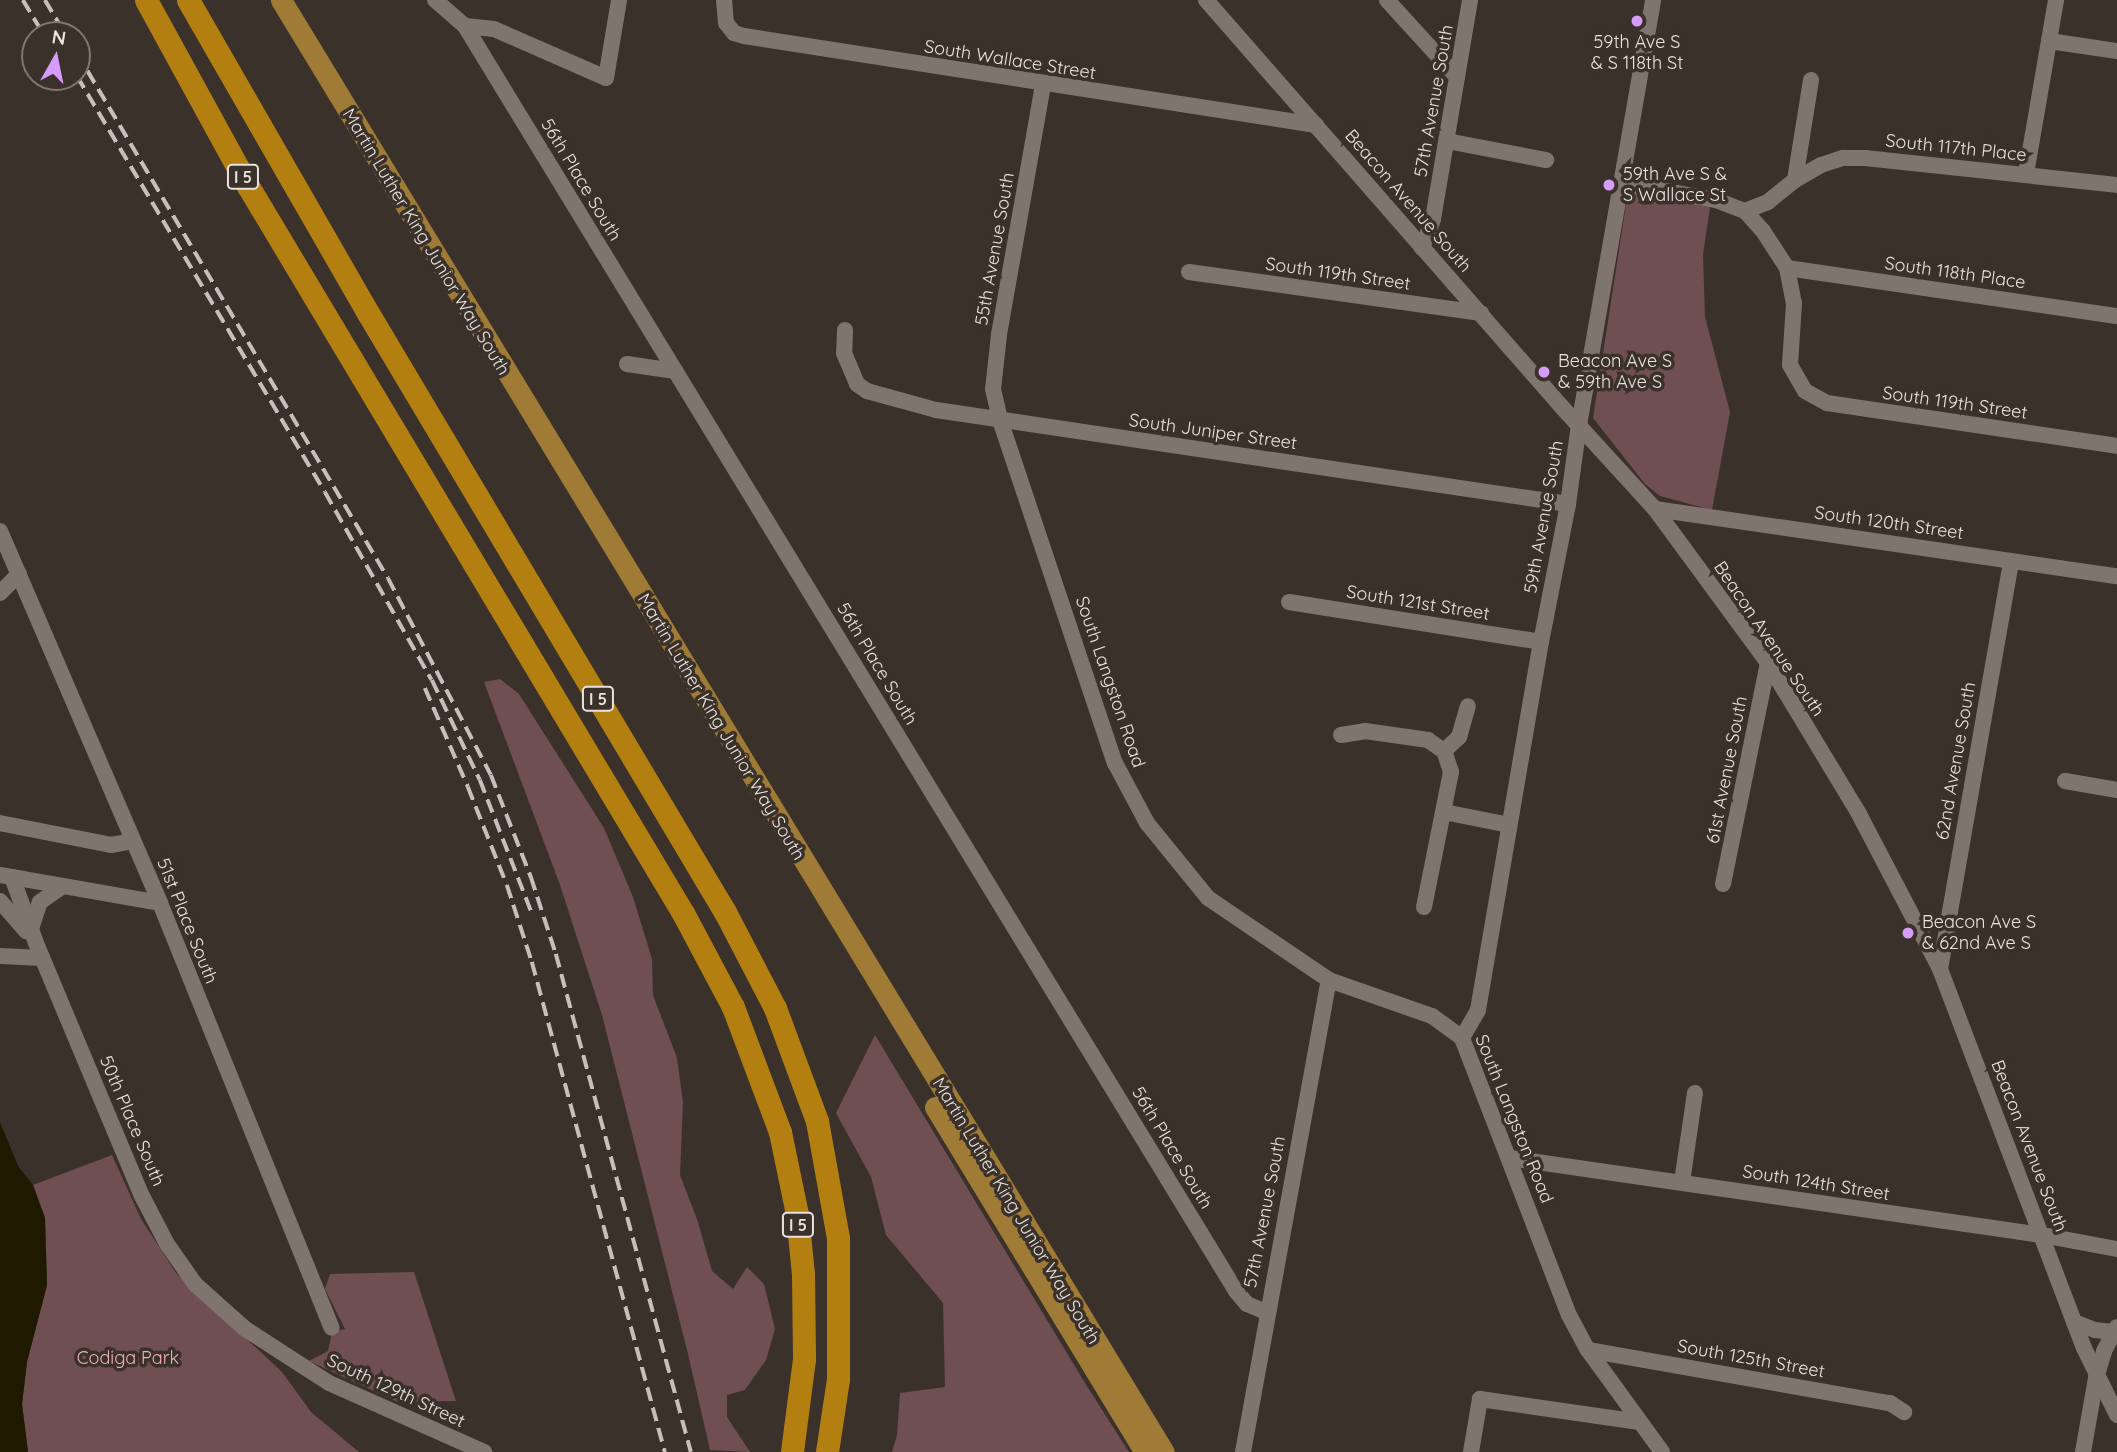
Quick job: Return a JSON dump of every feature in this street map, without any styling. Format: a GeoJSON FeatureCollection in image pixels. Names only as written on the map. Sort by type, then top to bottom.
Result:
{"type":"FeatureCollection","features":[{"type":"Feature","properties":{"kind":"highway","name":"I 5"},"geometry":{"type":"LineString","coordinates":[[188,0],[375,325],[725,912],[775,1009],[817,1121],[838,1238],[838,1379],[827,1452]]}},
{"type":"Feature","properties":{"kind":"highway","name":"I 5"},"geometry":{"type":"LineString","coordinates":[[146,5],[248,186],[683,913],[733,1007],[780,1132],[797,1214],[803,1274],[804,1359],[792,1452]]}},
{"type":"Feature","properties":{"kind":"main road","name":"Martin Luther King Junior Way South"},"geometry":{"type":"LineString","coordinates":[[265,0],[1144,1452]]}},
{"type":"Feature","properties":{"kind":"main road","name":"Martin Luther King Junior Way South"},"geometry":{"type":"LineString","coordinates":[[281,0],[1164,1452]]}},
{"type":"Feature","properties":{"kind":"street"},"geometry":{"type":"LineString","coordinates":[[435,0],[465,26],[494,29],[606,78],[620,0]]}},
{"type":"Feature","properties":{"kind":"street","name":"South Wallace Street"},"geometry":{"type":"LineString","coordinates":[[724,0],[728,27],[744,36],[1042,85],[1317,125]]}},
{"type":"Feature","properties":{"kind":"street","name":"Beacon Avenue South"},"geometry":{"type":"LineString","coordinates":[[1206,0],[1578,425],[1655,509],[1768,663],[1859,814],[1940,968],[2096,1378],[2117,1417]]}},
{"type":"Feature","properties":{"kind":"street"},"geometry":{"type":"LineString","coordinates":[[1387,0],[1457,77]]}},
{"type":"Feature","properties":{"kind":"street","name":"57th Avenue South"},"geometry":{"type":"LineString","coordinates":[[1422,248],[1433,219],[1470,0]]}},
{"type":"Feature","properties":{"kind":"street","name":"59th Avenue South"},"geometry":{"type":"LineString","coordinates":[[1462,1038],[1478,1010],[1541,642],[1568,504],[1578,425],[1653,0]]}},
{"type":"Feature","properties":{"kind":"street"},"geometry":{"type":"LineString","coordinates":[[2026,174],[2056,0]]}},
{"type":"Feature","properties":{"kind":"street","name":"56th Place South"},"geometry":{"type":"LineString","coordinates":[[465,26],[1236,1291],[1247,1304],[1266,1312]]}},
{"type":"Feature","properties":{"kind":"street"},"geometry":{"type":"LineString","coordinates":[[2049,41],[2117,51]]}},
{"type":"Feature","properties":{"kind":"street"},"geometry":{"type":"LineString","coordinates":[[1795,180],[1811,80]]}},
{"type":"Feature","properties":{"kind":"street","name":"55th Avenue South"},"geometry":{"type":"LineString","coordinates":[[1000,420],[993,378],[1042,85]]}},
{"type":"Feature","properties":{"kind":"street"},"geometry":{"type":"LineString","coordinates":[[1447,141],[1546,160]]}},
{"type":"Feature","properties":{"kind":"street","name":"South 117th Place"},"geometry":{"type":"LineString","coordinates":[[1745,211],[1768,202],[1795,180],[1821,165],[1843,158],[2026,174],[2117,186]]}},
{"type":"Feature","properties":{"kind":"street"},"geometry":{"type":"LineString","coordinates":[[1621,183],[1716,200],[1745,211],[1763,231],[1787,268]]}},
{"type":"Feature","properties":{"kind":"street","name":"South 118th Place"},"geometry":{"type":"LineString","coordinates":[[1787,268],[2117,316]]}},
{"type":"Feature","properties":{"kind":"street","name":"South 119th Street"},"geometry":{"type":"LineString","coordinates":[[1787,268],[1794,303],[1790,365],[1797,379],[1814,398],[1828,404],[2117,446]]}},
{"type":"Feature","properties":{"kind":"street","name":"South 119th Street"},"geometry":{"type":"LineString","coordinates":[[1189,272],[1481,313]]}},
{"type":"Feature","properties":{"kind":"street","name":"South Juniper Street"},"geometry":{"type":"LineString","coordinates":[[845,330],[844,354],[857,384],[867,391],[936,410],[1568,504]]}},
{"type":"Feature","properties":{"kind":"street"},"geometry":{"type":"LineString","coordinates":[[627,364],[675,371]]}},
{"type":"Feature","properties":{"kind":"street","name":"South Langston Road"},"geometry":{"type":"LineString","coordinates":[[1000,420],[1115,764],[1147,823],[1208,898],[1329,980],[1433,1016],[1462,1038],[1569,1315],[1588,1350],[1661,1452]]}},
{"type":"Feature","properties":{"kind":"street","name":"South 120th Street"},"geometry":{"type":"LineString","coordinates":[[1655,509],[2117,576]]}},
{"type":"Feature","properties":{"kind":"street","name":"51st Place South"},"geometry":{"type":"LineString","coordinates":[[0,531],[160,903],[332,1328]]}},
{"type":"Feature","properties":{"kind":"street","name":"62nd Avenue South"},"geometry":{"type":"LineString","coordinates":[[1940,968],[2011,561]]}},
{"type":"Feature","properties":{"kind":"street"},"geometry":{"type":"LineString","coordinates":[[0,593],[19,574]]}},
{"type":"Feature","properties":{"kind":"street","name":"South 121st Street"},"geometry":{"type":"LineString","coordinates":[[1289,602],[1541,642]]}},
{"type":"Feature","properties":{"kind":"street","name":"61st Avenue South"},"geometry":{"type":"LineString","coordinates":[[1723,884],[1768,663]]}},
{"type":"Feature","properties":{"kind":"street"},"geometry":{"type":"LineString","coordinates":[[1444,751],[1460,737],[1468,706]]}},
{"type":"Feature","properties":{"kind":"street"},"geometry":{"type":"LineString","coordinates":[[1341,736],[1365,731],[1428,740],[1444,751],[1451,772],[1424,908]]}},
{"type":"Feature","properties":{"kind":"street"},"geometry":{"type":"LineString","coordinates":[[2065,781],[2117,790]]}},
{"type":"Feature","properties":{"kind":"street"},"geometry":{"type":"LineString","coordinates":[[1444,812],[1509,824]]}},
{"type":"Feature","properties":{"kind":"street"},"geometry":{"type":"LineString","coordinates":[[0,823],[111,845],[133,841]]}},
{"type":"Feature","properties":{"kind":"street"},"geometry":{"type":"LineString","coordinates":[[36,944],[3,903],[6,876],[160,903]]}},
{"type":"Feature","properties":{"kind":"street","name":"50th Place South"},"geometry":{"type":"LineString","coordinates":[[6,876],[142,1196],[167,1244],[195,1284],[244,1328],[293,1362]]}},
{"type":"Feature","properties":{"kind":"street"},"geometry":{"type":"LineString","coordinates":[[36,944],[33,917],[40,902],[63,886]]}},
{"type":"Feature","properties":{"kind":"street"},"geometry":{"type":"LineString","coordinates":[[0,956],[36,944]]}},
{"type":"Feature","properties":{"kind":"street","name":"57th Avenue South"},"geometry":{"type":"LineString","coordinates":[[1243,1452],[1266,1312],[1329,980]]}},
{"type":"Feature","properties":{"kind":"street"},"geometry":{"type":"LineString","coordinates":[[1682,1182],[1695,1093]]}},
{"type":"Feature","properties":{"kind":"street","name":"South 124th Street"},"geometry":{"type":"LineString","coordinates":[[1509,1158],[2042,1235],[2117,1249]]}},
{"type":"Feature","properties":{"kind":"street"},"geometry":{"type":"LineString","coordinates":[[2074,1322],[2095,1331],[2115,1330],[2096,1378],[2083,1452]]}},
{"type":"Feature","properties":{"kind":"street","name":"South 125th Street"},"geometry":{"type":"LineString","coordinates":[[1588,1350],[1890,1403],[1904,1412]]}},
{"type":"Feature","properties":{"kind":"street","name":"South 129th Street"},"geometry":{"type":"LineString","coordinates":[[293,1362],[328,1383],[484,1452]]}},
{"type":"Feature","properties":{"kind":"street"},"geometry":{"type":"LineString","coordinates":[[1471,1452],[1480,1399],[1639,1422]]}},
{"type":"Feature","properties":{"kind":"street"},"geometry":{"type":"LineString","coordinates":[[2087,1427],[2099,1420],[2117,1417]]}},
{"type":"Feature","properties":{"kind":"green space"},"geometry":{"type":"Polygon","coordinates":[[[1628,192],[1710,207],[1703,255],[1705,317],[1730,412],[1712,510],[1660,496],[1645,484],[1593,418],[1628,192]]]}},
{"type":"Feature","properties":{"kind":"green space"},"geometry":{"type":"Polygon","coordinates":[[[500,679],[519,694],[604,828],[633,897],[652,959],[653,995],[677,1058],[683,1102],[680,1175],[698,1222],[712,1271],[733,1289],[747,1267],[764,1284],[775,1329],[766,1360],[745,1390],[727,1395],[727,1417],[750,1452],[710,1450],[602,1015],[560,885],[484,682],[500,679]]]}},
{"type":"Feature","properties":{"kind":"green space"},"geometry":{"type":"Polygon","coordinates":[[[875,1035],[1129,1452],[892,1452],[897,1435],[900,1393],[945,1387],[943,1303],[886,1235],[871,1177],[836,1113],[875,1035]]]}},
{"type":"Feature","properties":{"kind":"green space","name":"Codiga Park"},"geometry":{"type":"Polygon","coordinates":[[[112,1155],[141,1219],[176,1273],[282,1372],[311,1412],[359,1452],[28,1452],[22,1404],[27,1362],[47,1285],[45,1218],[33,1185],[112,1155]]]}},
{"type":"Feature","properties":{"kind":"green space"},"geometry":{"type":"Polygon","coordinates":[[[414,1272],[456,1401],[398,1402],[309,1361],[328,1351],[332,1332],[345,1329],[325,1289],[330,1274],[414,1272]]]}},
{"type":"Feature","properties":{"kind":"shaded area"},"geometry":{"type":"Polygon","coordinates":[[[0,1122],[18,1166],[33,1185],[45,1218],[47,1285],[27,1362],[22,1404],[28,1452],[0,1452],[0,1122]]]}},
{"type":"Feature","properties":{"kind":"railway"},"geometry":{"type":"LineString","coordinates":[[23,0],[36,21]]}},
{"type":"Feature","properties":{"kind":"railway"},"geometry":{"type":"LineString","coordinates":[[45,0],[58,21]]}},
{"type":"Feature","properties":{"kind":"railway"},"geometry":{"type":"LineString","coordinates":[[91,77],[388,578],[491,775],[531,877],[556,954],[691,1452]]}},
{"type":"Feature","properties":{"kind":"railway"},"geometry":{"type":"LineString","coordinates":[[86,91],[325,492],[432,680],[480,780],[533,916]]}},
{"type":"Feature","properties":{"kind":"railway"},"geometry":{"type":"LineString","coordinates":[[425,688],[507,885],[532,962],[665,1452]]}},
{"type":"Feature","properties":{"kind":"place","name":"59th Ave S & S 118th St"},"geometry":{"type":"Point","coordinates":[1637,21]}},
{"type":"Feature","properties":{"kind":"place","name":"59th Ave S & S Wallace St"},"geometry":{"type":"Point","coordinates":[1609,185]}},
{"type":"Feature","properties":{"kind":"place","name":"Beacon Ave S & 59th Ave S"},"geometry":{"type":"Point","coordinates":[1544,372]}},
{"type":"Feature","properties":{"kind":"place","name":"Beacon Ave S & 62nd Ave S"},"geometry":{"type":"Point","coordinates":[1908,933]}}]}
